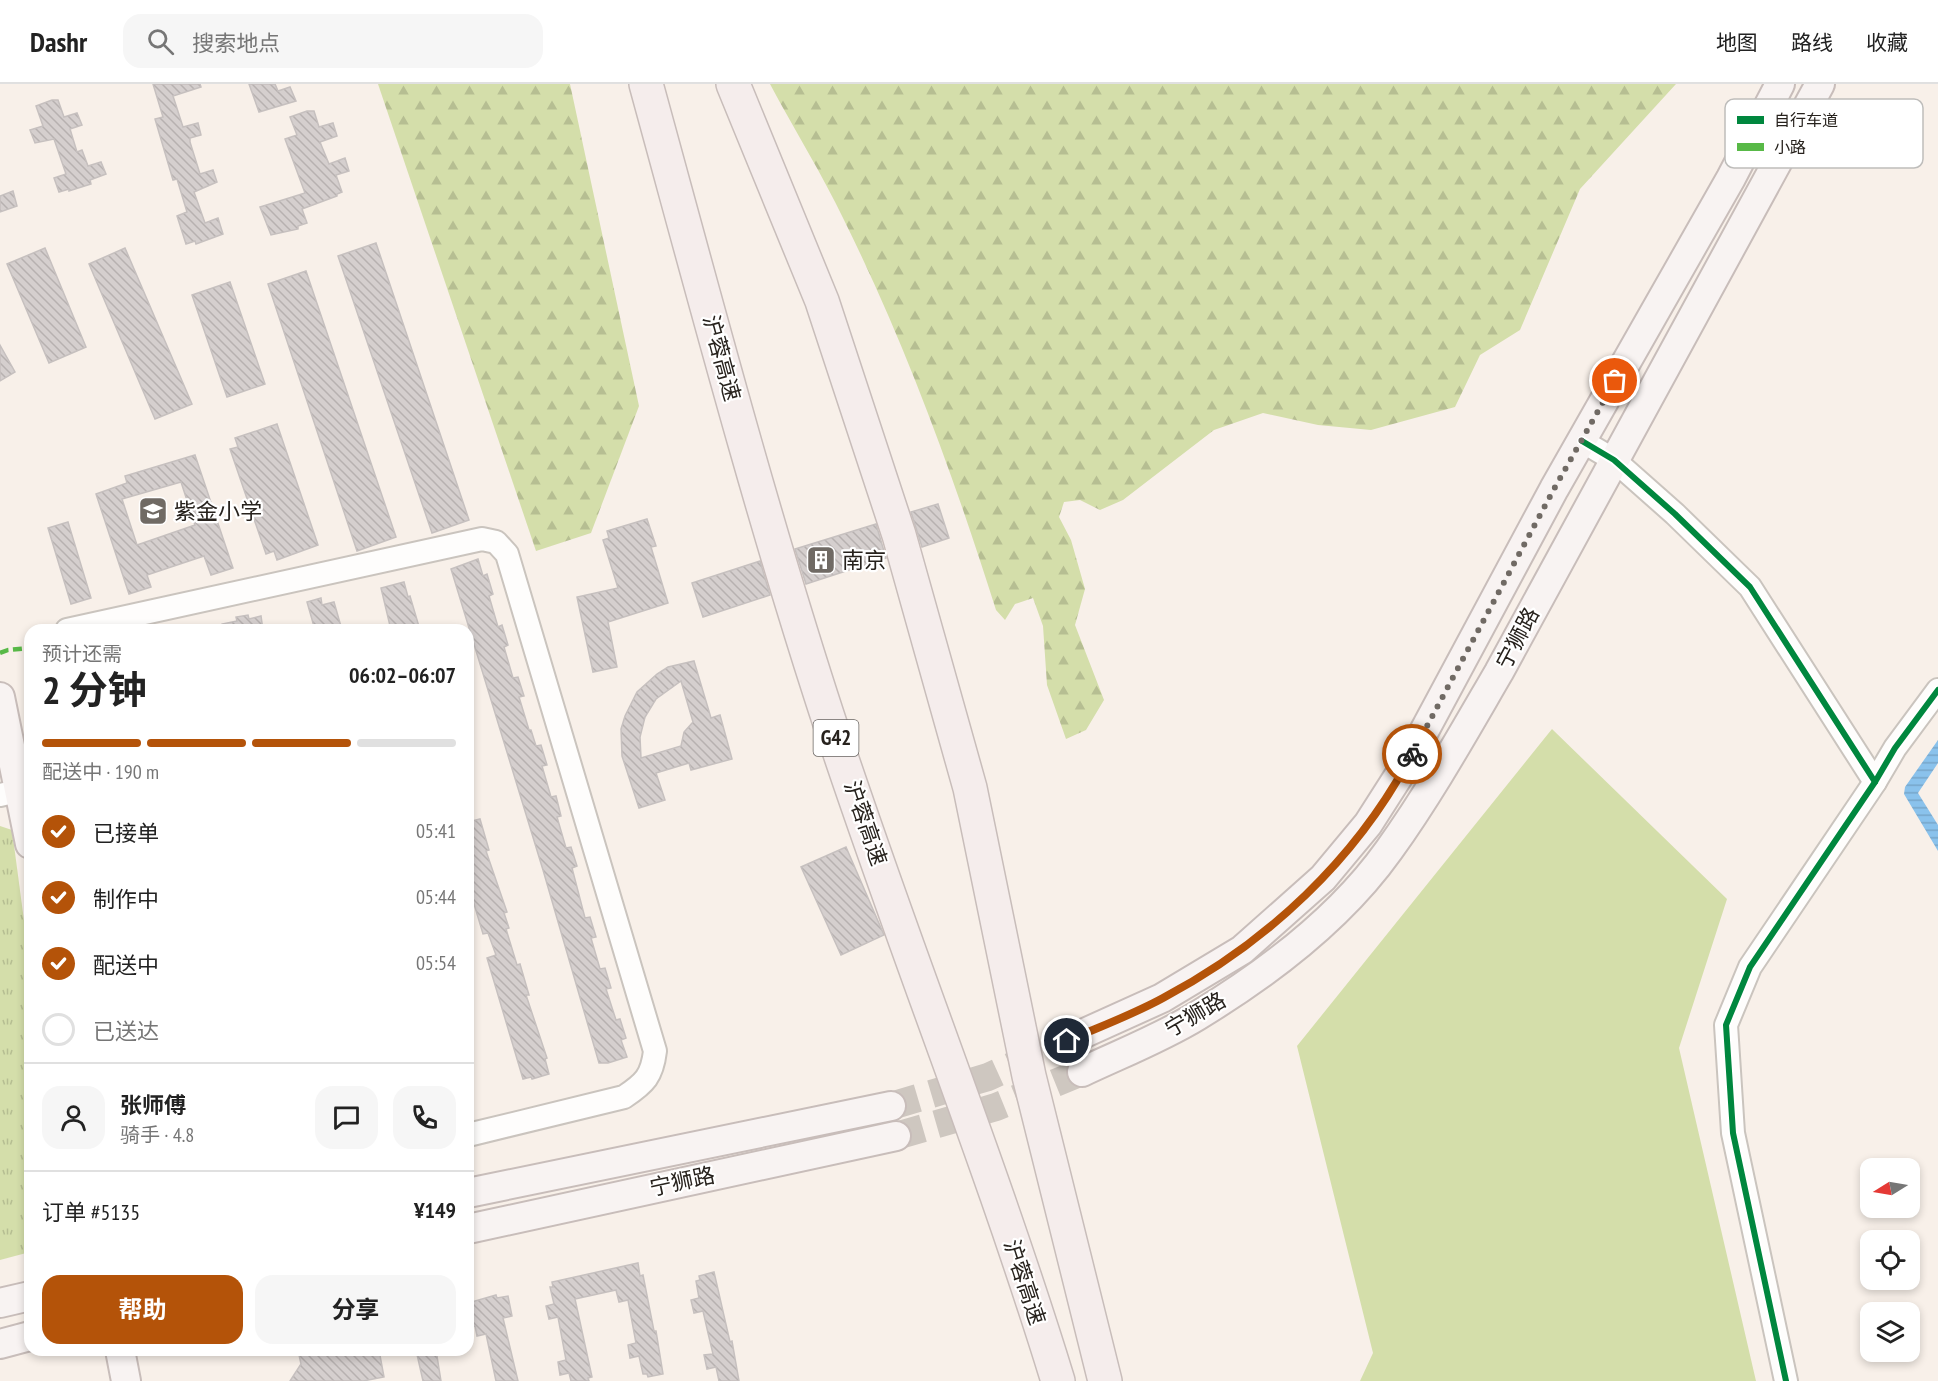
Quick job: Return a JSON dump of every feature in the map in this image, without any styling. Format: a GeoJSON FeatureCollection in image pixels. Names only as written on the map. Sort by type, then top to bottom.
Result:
{"type":"FeatureCollection","features":[{"type":"Feature","properties":{"kind":"highway","name":"沪蓉高速"},"geometry":{"type":"LineString","coordinates":[[646,84],[749,459],[822,698],[982,1152],[1058,1381]]}},
{"type":"Feature","properties":{"kind":"highway"},"geometry":{"type":"LineString","coordinates":[[733,84],[822,301],[899,535],[970,788],[1029,1076],[1105,1381]]}},
{"type":"Feature","properties":{"kind":"main road","name":"宁狮路"},"geometry":{"type":"LineString","coordinates":[[1772,99],[1780,84]]}},
{"type":"Feature","properties":{"kind":"main road","name":"宁狮路"},"geometry":{"type":"LineString","coordinates":[[1812,99],[1820,84]]}},
{"type":"Feature","properties":{"kind":"main road","name":"宁狮路"},"geometry":{"type":"LineString","coordinates":[[1067,1041],[1162,998],[1242,950],[1323,878],[1368,824],[1407,763],[1582,441],[1736,168]]}},
{"type":"Feature","properties":{"kind":"main road","name":"宁狮路"},"geometry":{"type":"LineString","coordinates":[[1083,1072],[1195,1017],[1264,971],[1339,908],[1388,852],[1447,762],[1499,672],[1774,168]]}},
{"type":"Feature","properties":{"kind":"main road"},"geometry":{"type":"LineString","coordinates":[[0,697],[10,793],[24,829]]}},
{"type":"Feature","properties":{"kind":"main road","name":"宁狮路"},"geometry":{"type":"LineString","coordinates":[[474,1192],[891,1106]]}},
{"type":"Feature","properties":{"kind":"main road","name":"宁狮路"},"geometry":{"type":"LineString","coordinates":[[474,1228],[896,1136]]}},
{"type":"Feature","properties":{"kind":"main road"},"geometry":{"type":"LineString","coordinates":[[0,1303],[24,1297]]}},
{"type":"Feature","properties":{"kind":"main road"},"geometry":{"type":"LineString","coordinates":[[0,1344],[24,1338]]}},
{"type":"Feature","properties":{"kind":"main road"},"geometry":{"type":"LineString","coordinates":[[121,1356],[126,1381]]}},
{"type":"Feature","properties":{"kind":"street"},"geometry":{"type":"LineString","coordinates":[[1582,441],[1614,460],[1750,587],[1875,782]]}},
{"type":"Feature","properties":{"kind":"street"},"geometry":{"type":"LineString","coordinates":[[94,624],[482,539],[496,542],[507,554],[655,1050],[652,1070],[640,1086],[624,1097],[474,1134]]}},
{"type":"Feature","properties":{"kind":"street"},"geometry":{"type":"LineString","coordinates":[[1786,1381],[1733,1133],[1726,1025],[1750,967],[1875,782],[1895,748],[1938,690]]}},
{"type":"Feature","properties":{"kind":"green space"},"geometry":{"type":"Polygon","coordinates":[[[378,84],[570,84],[639,406],[591,533],[536,551],[378,84]]]}},
{"type":"Feature","properties":{"kind":"green space"},"geometry":{"type":"Polygon","coordinates":[[[770,84],[1676,84],[1580,189],[1520,330],[1480,355],[1455,407],[1371,430],[1318,425],[1263,413],[1214,430],[1123,500],[1100,510],[1080,500],[1064,502],[1059,517],[1071,540],[1085,589],[1075,625],[1104,700],[1086,730],[1066,739],[1047,685],[1043,626],[1033,598],[1015,604],[1005,620],[996,610],[946,461],[888,315],[835,203],[770,84]]]}},
{"type":"Feature","properties":{"kind":"green space"},"geometry":{"type":"Polygon","coordinates":[[[1552,729],[1727,899],[1679,1048],[1756,1381],[1360,1381],[1373,1353],[1297,1046],[1552,729]]]}},
{"type":"Feature","properties":{"kind":"green space"},"geometry":{"type":"Polygon","coordinates":[[[0,826],[12,830],[24,921],[24,1254],[0,1260],[0,826]]]}},
{"type":"Feature","properties":{"kind":"water"},"geometry":{"type":"Polygon","coordinates":[[[1938,740],[1938,763],[1918,793],[1938,825],[1938,851],[1904,794],[1905,787],[1938,740]]]}},
{"type":"Feature","properties":{"kind":"building"},"geometry":{"type":"Polygon","coordinates":[[[153,84],[200,84],[201,87],[173,96],[183,127],[198,123],[201,135],[190,138],[190,142],[200,174],[213,170],[217,182],[194,192],[205,223],[218,218],[223,234],[196,244],[195,241],[186,244],[177,216],[187,212],[177,179],[173,180],[155,119],[163,117],[153,84]]]}},
{"type":"Feature","properties":{"kind":"building"},"geometry":{"type":"Polygon","coordinates":[[[249,84],[275,84],[278,91],[290,87],[296,101],[259,112],[249,84]]]}},
{"type":"Feature","properties":{"kind":"building"},"geometry":{"type":"Polygon","coordinates":[[[58,100],[64,117],[77,113],[82,125],[70,129],[77,152],[82,150],[88,166],[101,162],[106,174],[90,180],[91,184],[59,192],[54,178],[66,174],[54,139],[35,143],[30,130],[43,126],[36,106],[58,100]]]}},
{"type":"Feature","properties":{"kind":"building"},"geometry":{"type":"Polygon","coordinates":[[[314,111],[319,127],[333,123],[337,136],[320,142],[329,164],[345,158],[349,171],[336,175],[342,192],[302,209],[307,223],[298,226],[298,229],[271,235],[260,207],[305,193],[285,139],[297,135],[290,117],[314,111]]]}},
{"type":"Feature","properties":{"kind":"building"},"geometry":{"type":"Polygon","coordinates":[[[13,191],[17,206],[0,212],[0,196],[13,191]]]}},
{"type":"Feature","properties":{"kind":"building"},"geometry":{"type":"Polygon","coordinates":[[[376,243],[469,520],[432,533],[338,256],[376,243]]]}},
{"type":"Feature","properties":{"kind":"building"},"geometry":{"type":"Polygon","coordinates":[[[45,248],[86,347],[49,363],[7,264],[45,248]]]}},
{"type":"Feature","properties":{"kind":"building"},"geometry":{"type":"Polygon","coordinates":[[[125,248],[192,404],[155,419],[89,264],[125,248]]]}},
{"type":"Feature","properties":{"kind":"building"},"geometry":{"type":"Polygon","coordinates":[[[306,271],[396,537],[357,551],[268,284],[306,271]]]}},
{"type":"Feature","properties":{"kind":"building"},"geometry":{"type":"Polygon","coordinates":[[[230,282],[265,384],[227,397],[192,295],[230,282]]]}},
{"type":"Feature","properties":{"kind":"building"},"geometry":{"type":"Polygon","coordinates":[[[0,345],[15,372],[0,381],[0,345]]]}},
{"type":"Feature","properties":{"kind":"building"},"geometry":{"type":"Polygon","coordinates":[[[277,424],[318,545],[277,560],[274,551],[266,554],[230,449],[238,447],[235,438],[277,424]]]}},
{"type":"Feature","properties":{"kind":"building"},"geometry":{"type":"Polygon","coordinates":[[[195,455],[233,568],[211,575],[204,556],[147,575],[151,587],[129,594],[96,494],[127,483],[125,476],[195,455]],[[181,482],[122,499],[137,545],[195,525],[181,482]]]}},
{"type":"Feature","properties":{"kind":"building"},"geometry":{"type":"Polygon","coordinates":[[[938,504],[949,538],[922,547],[911,512],[938,504]]]}},
{"type":"Feature","properties":{"kind":"building"},"geometry":{"type":"Polygon","coordinates":[[[647,519],[656,546],[651,547],[668,603],[608,622],[617,667],[593,672],[577,597],[618,588],[603,540],[609,538],[607,531],[647,519]]]}},
{"type":"Feature","properties":{"kind":"building"},"geometry":{"type":"Polygon","coordinates":[[[68,522],[91,598],[71,604],[48,528],[68,522]]]}},
{"type":"Feature","properties":{"kind":"building"},"geometry":{"type":"Polygon","coordinates":[[[876,524],[886,558],[806,584],[795,549],[876,524]]]}},
{"type":"Feature","properties":{"kind":"building"},"geometry":{"type":"Polygon","coordinates":[[[478,559],[483,576],[487,574],[493,594],[489,596],[498,627],[502,625],[508,645],[504,647],[513,678],[518,677],[524,696],[519,697],[529,730],[531,730],[536,746],[541,745],[547,765],[542,766],[551,797],[556,796],[561,816],[557,817],[566,848],[571,847],[577,866],[572,868],[585,918],[590,917],[596,937],[591,938],[600,969],[605,968],[611,988],[606,989],[616,1020],[620,1019],[626,1038],[621,1040],[627,1057],[608,1063],[599,1063],[474,644],[474,624],[468,624],[451,569],[478,559]]]}},
{"type":"Feature","properties":{"kind":"building"},"geometry":{"type":"Polygon","coordinates":[[[760,561],[770,595],[703,617],[692,583],[760,561]]]}},
{"type":"Feature","properties":{"kind":"building"},"geometry":{"type":"Polygon","coordinates":[[[404,582],[418,624],[390,624],[381,588],[404,582]]]}},
{"type":"Feature","properties":{"kind":"building"},"geometry":{"type":"Polygon","coordinates":[[[321,598],[322,605],[334,602],[340,624],[313,624],[307,602],[321,598]]]}},
{"type":"Feature","properties":{"kind":"building"},"geometry":{"type":"Polygon","coordinates":[[[248,615],[249,619],[261,616],[262,624],[222,624],[237,621],[236,617],[248,615]]]}},
{"type":"Feature","properties":{"kind":"building"},"geometry":{"type":"Polygon","coordinates":[[[694,661],[711,718],[720,715],[732,759],[691,770],[689,763],[656,773],[665,800],[639,808],[622,756],[621,729],[637,692],[668,667],[694,661]],[[681,681],[656,699],[645,717],[640,737],[641,758],[681,746],[684,732],[693,722],[681,681]]]}},
{"type":"Feature","properties":{"kind":"building"},"geometry":{"type":"Polygon","coordinates":[[[480,819],[489,850],[486,851],[507,912],[504,913],[509,928],[506,929],[517,965],[520,964],[529,995],[526,995],[547,1058],[545,1059],[549,1074],[532,1079],[531,1077],[523,1079],[487,958],[496,955],[488,933],[483,934],[474,904],[474,820],[480,819]]]}},
{"type":"Feature","properties":{"kind":"building"},"geometry":{"type":"Polygon","coordinates":[[[846,847],[884,935],[841,955],[801,867],[846,847]]]}},
{"type":"Feature","properties":{"kind":"building"},"geometry":{"type":"Polygon","coordinates":[[[638,1263],[640,1276],[643,1275],[654,1331],[656,1331],[663,1374],[648,1377],[647,1374],[643,1374],[639,1356],[630,1358],[628,1345],[636,1343],[628,1300],[619,1302],[616,1290],[575,1299],[592,1377],[588,1378],[589,1381],[571,1381],[569,1373],[560,1375],[558,1362],[566,1360],[558,1317],[549,1319],[546,1306],[554,1304],[550,1287],[553,1287],[552,1282],[638,1263]]]}},
{"type":"Feature","properties":{"kind":"building"},"geometry":{"type":"Polygon","coordinates":[[[714,1272],[730,1342],[732,1341],[739,1381],[719,1381],[716,1367],[707,1369],[704,1355],[713,1354],[703,1311],[694,1313],[691,1300],[699,1298],[696,1281],[700,1280],[699,1276],[714,1272]]]}},
{"type":"Feature","properties":{"kind":"building"},"geometry":{"type":"Polygon","coordinates":[[[496,1295],[497,1298],[508,1296],[512,1316],[503,1318],[518,1381],[496,1381],[486,1334],[477,1336],[474,1326],[474,1301],[496,1295]]]}},
{"type":"Feature","properties":{"kind":"building"},"geometry":{"type":"Polygon","coordinates":[[[299,1356],[380,1356],[384,1377],[363,1381],[290,1381],[301,1364],[299,1356]]]}},
{"type":"Feature","properties":{"kind":"building"},"geometry":{"type":"Polygon","coordinates":[[[417,1356],[437,1356],[441,1381],[423,1381],[417,1356]]]}},
{"type":"Feature","properties":{"kind":"tunnel"},"geometry":{"type":"LineString","coordinates":[[891,1106],[988,1077],[1067,1041]]}},
{"type":"Feature","properties":{"kind":"tunnel"},"geometry":{"type":"LineString","coordinates":[[896,1136],[996,1107],[1082,1072]]}},
{"type":"Feature","properties":{"kind":"marked path"},"geometry":{"type":"LineString","coordinates":[[0,653],[24,649]]}},
{"type":"Feature","properties":{"kind":"cycle path"},"geometry":{"type":"LineString","coordinates":[[1582,441],[1614,460],[1675,514],[1750,587],[1875,782]]}},
{"type":"Feature","properties":{"kind":"cycle path"},"geometry":{"type":"LineString","coordinates":[[1786,1381],[1733,1133],[1726,1025],[1750,967],[1875,782],[1895,748],[1938,690]]}},
{"type":"Feature","properties":{"kind":"way so far"},"geometry":{"type":"LineString","coordinates":[[1412,754],[1554,489],[1615,381]]}},
{"type":"Feature","properties":{"kind":"place","name":"紫金小学"},"geometry":{"type":"Point","coordinates":[153,511]}},
{"type":"Feature","properties":{"kind":"place","name":"南京"},"geometry":{"type":"Point","coordinates":[821,560]}},
{"type":"Feature","properties":{"kind":"route"},"geometry":{"type":"LineString","coordinates":[[1067,1041],[1162,998],[1242,950],[1276,922],[1323,878],[1368,824],[1412,754]]}}]}
